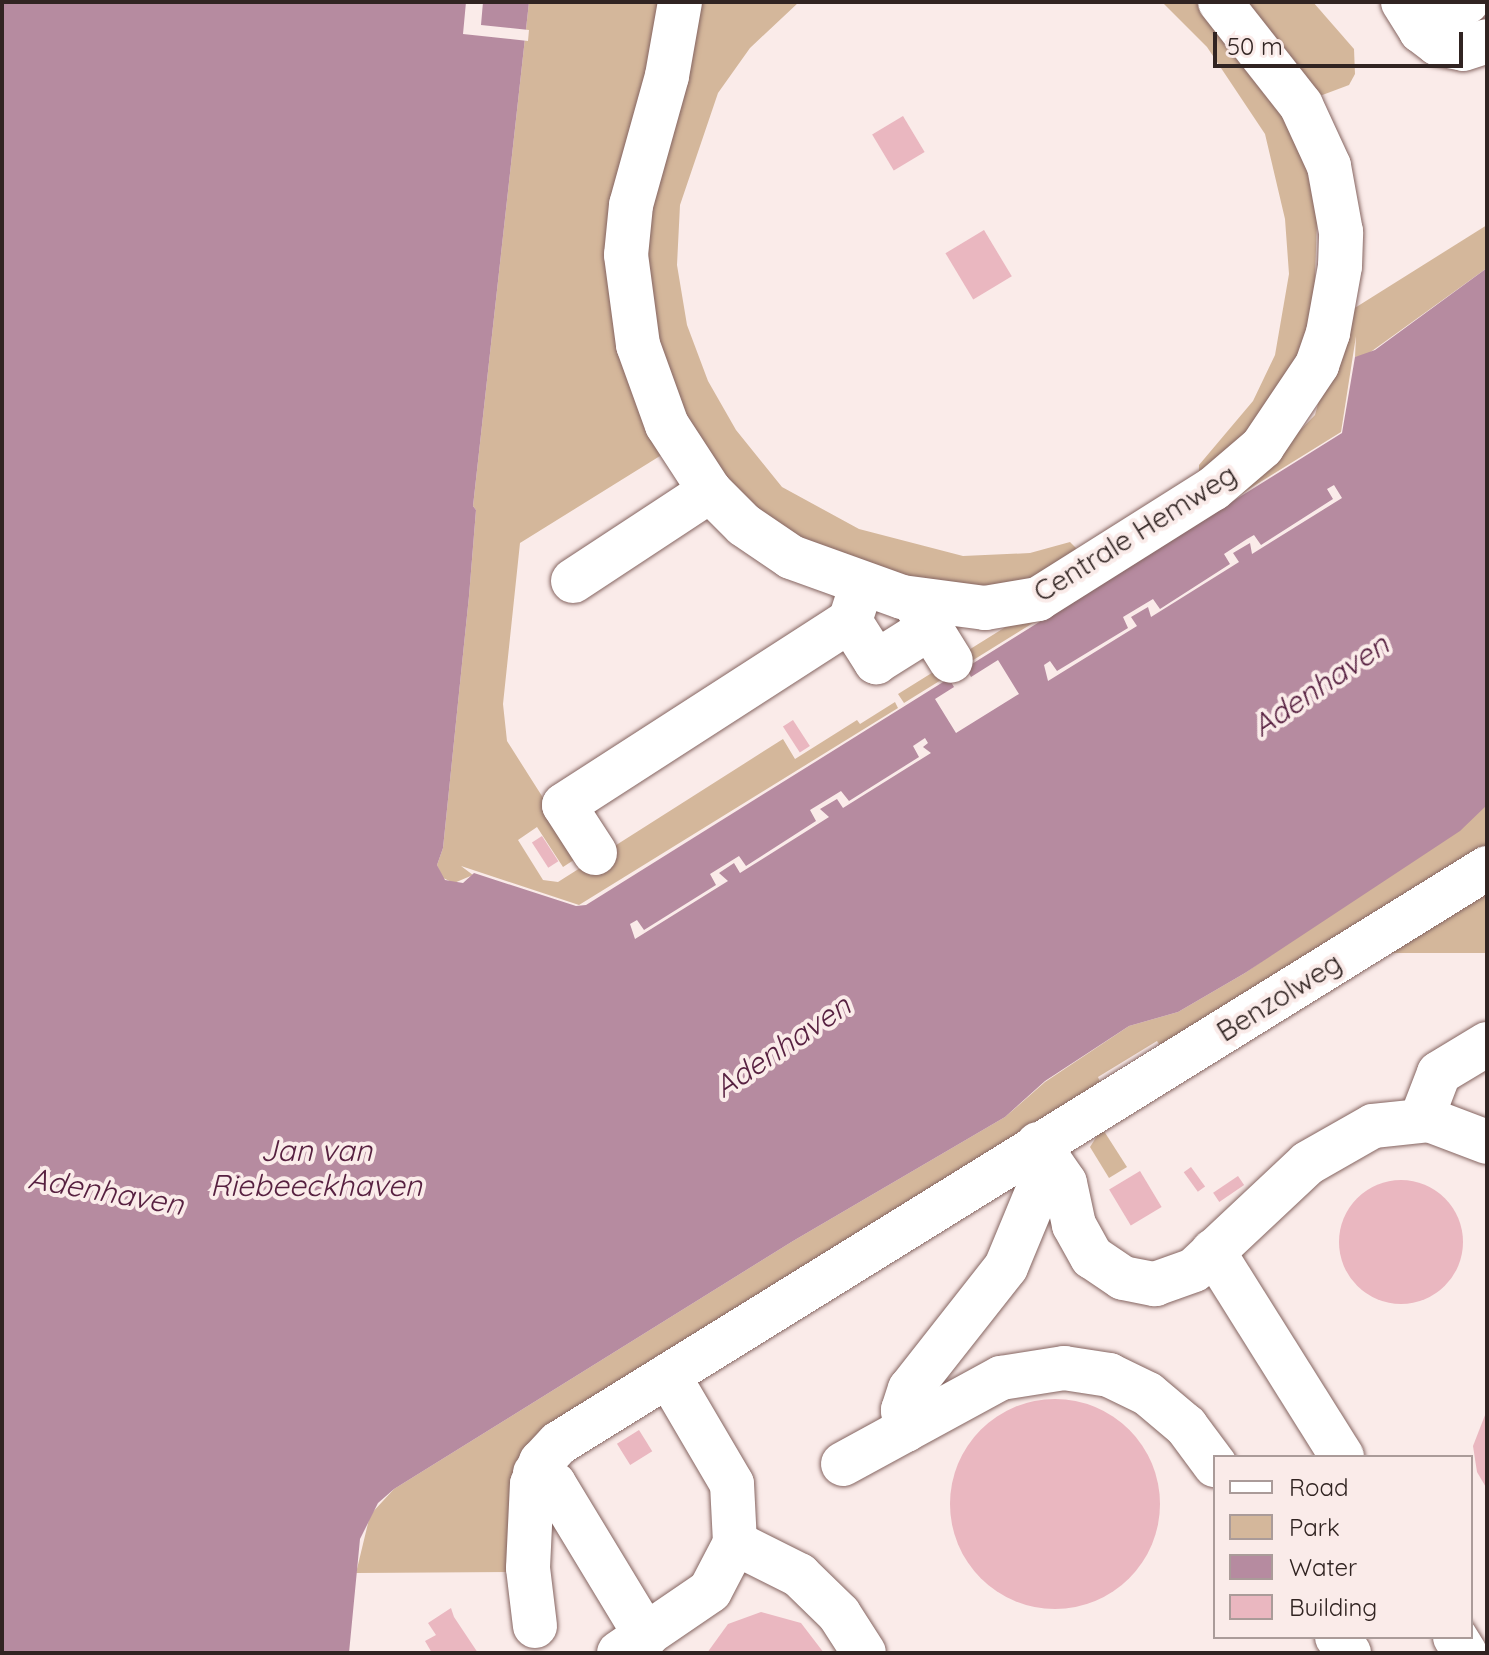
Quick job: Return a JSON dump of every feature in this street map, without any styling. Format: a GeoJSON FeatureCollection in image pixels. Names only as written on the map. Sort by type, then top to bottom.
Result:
{"type":"FeatureCollection","features":[{"type":"Feature","properties":{"kind":"street","name":"Centrale Hemweg"},"geometry":{"type":"LineString","coordinates":[[680,2],[667,76],[631,205],[627,285],[638,345],[660,409],[710,491],[744,525],[856,603],[933,630],[985,608],[1038,599],[1239,469],[1283,422],[1317,365],[1328,333],[1340,266],[1340,220],[1329,166],[1301,105],[1220,2]]}},
{"type":"Feature","properties":{"kind":"street"},"geometry":{"type":"LineString","coordinates":[[1412,16],[1467,2]]}},
{"type":"Feature","properties":{"kind":"street"},"geometry":{"type":"LineString","coordinates":[[1412,16],[1452,49],[1487,41]]}},
{"type":"Feature","properties":{"kind":"street"},"geometry":{"type":"LineString","coordinates":[[573,581],[710,491]]}},
{"type":"Feature","properties":{"kind":"street"},"geometry":{"type":"LineString","coordinates":[[595,853],[564,805],[856,603],[876,662],[933,630]]}},
{"type":"Feature","properties":{"kind":"street","name":"Benzolweg"},"geometry":{"type":"LineString","coordinates":[[535,1473],[559,1443],[1053,1143],[1487,868]]}},
{"type":"Feature","properties":{"kind":"street"},"geometry":{"type":"LineString","coordinates":[[1421,1120],[1439,1073],[1487,1044]]}},
{"type":"Feature","properties":{"kind":"street"},"geometry":{"type":"LineString","coordinates":[[1053,1143],[1081,1243],[1107,1270],[1139,1283],[1169,1282],[1194,1270],[1308,1163],[1373,1126],[1421,1120],[1486,1135]]}},
{"type":"Feature","properties":{"kind":"street"},"geometry":{"type":"LineString","coordinates":[[906,1430],[903,1410],[910,1389],[1006,1267],[1053,1143]]}},
{"type":"Feature","properties":{"kind":"street"},"geometry":{"type":"LineString","coordinates":[[1213,1251],[1341,1455]]}},
{"type":"Feature","properties":{"kind":"street"},"geometry":{"type":"LineString","coordinates":[[843,1464],[1001,1378],[1040,1369],[1087,1370],[1129,1383],[1168,1409],[1213,1463]]}},
{"type":"Feature","properties":{"kind":"street"},"geometry":{"type":"LineString","coordinates":[[535,1626],[528,1568],[535,1473],[554,1484],[633,1644],[710,1591],[735,1543],[732,1484],[668,1375]]}},
{"type":"Feature","properties":{"kind":"street"},"geometry":{"type":"LineString","coordinates":[[735,1543],[779,1562],[821,1593],[864,1653]]}},
{"type":"Feature","properties":{"kind":"green space"},"geometry":{"type":"Polygon","coordinates":[[[529,2],[671,2],[634,155],[668,451],[520,543],[503,704],[507,741],[580,856],[563,867],[537,827],[518,840],[543,880],[558,882],[783,739],[795,759],[857,720],[860,724],[895,702],[898,708],[579,905],[461,866],[473,875],[454,883],[443,878],[437,865],[443,848],[469,596],[476,510],[473,506],[529,2]]]}},
{"type":"Feature","properties":{"kind":"green space"},"geometry":{"type":"Polygon","coordinates":[[[691,2],[799,2],[750,48],[718,93],[680,205],[677,265],[687,325],[708,381],[736,430],[782,487],[859,529],[963,556],[1030,553],[1070,542],[1076,548],[1074,557],[993,596],[817,557],[702,465],[635,282],[691,2]]]}},
{"type":"Feature","properties":{"kind":"green space"},"geometry":{"type":"Polygon","coordinates":[[[1162,2],[1204,2],[1242,42],[1304,156],[1317,221],[1314,306],[1298,359],[1268,417],[1199,473],[1199,465],[1253,401],[1275,355],[1289,274],[1285,219],[1265,134],[1207,47],[1162,2]]]}},
{"type":"Feature","properties":{"kind":"green space"},"geometry":{"type":"Polygon","coordinates":[[[1231,2],[1313,2],[1354,49],[1355,74],[1349,85],[1317,97],[1231,2]]]}},
{"type":"Feature","properties":{"kind":"green space"},"geometry":{"type":"Polygon","coordinates":[[[1487,225],[1487,268],[1365,356],[1355,357],[1356,336],[1341,432],[904,703],[898,694],[1267,464],[1315,415],[1342,316],[1487,225]]]}},
{"type":"Feature","properties":{"kind":"green space"},"geometry":{"type":"Polygon","coordinates":[[[1487,805],[1487,849],[1391,909],[1387,904],[1379,909],[1376,905],[1324,937],[1330,946],[1163,1050],[1157,1041],[1098,1077],[1102,1086],[545,1436],[511,1572],[356,1573],[370,1515],[394,1489],[793,1241],[1005,1117],[1045,1082],[1129,1026],[1178,1012],[1245,973],[1487,805]]]}},
{"type":"Feature","properties":{"kind":"green space"},"geometry":{"type":"Polygon","coordinates":[[[1044,887],[1487,887],[1487,953],[1044,953],[1044,887]]]}},
{"type":"Feature","properties":{"kind":"green space"},"geometry":{"type":"Polygon","coordinates":[[[1102,1128],[1127,1167],[1109,1178],[1090,1147],[1102,1128]]]}},
{"type":"Feature","properties":{"kind":"water","name":"Jan van Riebeeckhaven"},"geometry":{"type":"Polygon","coordinates":[[[2,2],[529,2],[473,506],[476,510],[469,596],[443,848],[437,865],[445,880],[463,883],[474,873],[576,906],[586,905],[1342,433],[1355,357],[1375,350],[1487,268],[1487,805],[1460,831],[1245,973],[1178,1012],[1129,1026],[1045,1081],[1005,1117],[793,1241],[394,1489],[378,1503],[360,1539],[349,1653],[2,1653],[2,2]]]}},
{"type":"Feature","properties":{"kind":"pier"},"geometry":{"type":"Polygon","coordinates":[[[466,2],[483,2],[481,25],[529,30],[528,41],[463,34],[466,2]]]}},
{"type":"Feature","properties":{"kind":"pier"},"geometry":{"type":"Polygon","coordinates":[[[1334,485],[1342,498],[1252,554],[1250,543],[1233,553],[1239,562],[1151,617],[1148,607],[1131,617],[1137,626],[1048,681],[1044,665],[1050,661],[1057,671],[1128,628],[1123,617],[1153,599],[1160,609],[1230,564],[1224,554],[1247,539],[1254,535],[1261,545],[1333,499],[1327,489],[1334,485]]]}},
{"type":"Feature","properties":{"kind":"pier"},"geometry":{"type":"Polygon","coordinates":[[[998,660],[1019,694],[956,733],[935,699],[954,687],[947,675],[964,664],[971,677],[998,660]]]}},
{"type":"Feature","properties":{"kind":"pier"},"geometry":{"type":"Polygon","coordinates":[[[925,738],[928,743],[923,747],[931,753],[843,808],[837,799],[820,809],[829,817],[740,873],[734,863],[719,873],[728,881],[635,939],[630,924],[637,920],[644,930],[716,885],[710,874],[739,856],[746,866],[816,821],[810,810],[841,791],[849,801],[919,757],[913,746],[925,738]]]}},
{"type":"Feature","properties":{"kind":"building"},"geometry":{"type":"Polygon","coordinates":[[[903,116],[925,152],[894,171],[872,135],[903,116]]]}},
{"type":"Feature","properties":{"kind":"building"},"geometry":{"type":"Polygon","coordinates":[[[984,230],[1012,276],[973,299],[945,253],[984,230]]]}},
{"type":"Feature","properties":{"kind":"building"},"geometry":{"type":"Polygon","coordinates":[[[793,720],[810,746],[800,753],[783,727],[793,720]]]}},
{"type":"Feature","properties":{"kind":"building"},"geometry":{"type":"Polygon","coordinates":[[[542,836],[558,861],[548,868],[532,843],[542,836]]]}},
{"type":"Feature","properties":{"kind":"building"},"geometry":{"type":"Polygon","coordinates":[[[1191,1167],[1205,1186],[1198,1192],[1184,1172],[1191,1167]]]}},
{"type":"Feature","properties":{"kind":"building"},"geometry":{"type":"Polygon","coordinates":[[[1140,1171],[1162,1207],[1131,1226],[1109,1190],[1140,1171]]]}},
{"type":"Feature","properties":{"kind":"building"},"geometry":{"type":"Polygon","coordinates":[[[1238,1176],[1244,1185],[1219,1202],[1213,1193],[1238,1176]]]}},
{"type":"Feature","properties":{"kind":"building"},"geometry":{"type":"Polygon","coordinates":[[[1401,1180],[1425,1185],[1445,1198],[1458,1218],[1463,1242],[1458,1266],[1445,1286],[1425,1299],[1401,1304],[1377,1299],[1357,1286],[1344,1266],[1339,1242],[1344,1218],[1357,1198],[1377,1185],[1401,1180]]]}},
{"type":"Feature","properties":{"kind":"building"},"geometry":{"type":"Polygon","coordinates":[[[1055,1399],[1095,1407],[1114,1416],[1130,1429],[1143,1445],[1152,1464],[1160,1504],[1152,1544],[1143,1563],[1130,1579],[1114,1592],[1095,1601],[1055,1609],[1015,1601],[996,1592],[980,1579],[967,1563],[958,1544],[950,1504],[958,1464],[967,1445],[980,1429],[996,1416],[1015,1407],[1055,1399]]]}},
{"type":"Feature","properties":{"kind":"building"},"geometry":{"type":"Polygon","coordinates":[[[1487,1410],[1487,1489],[1477,1472],[1473,1446],[1487,1410]]]}},
{"type":"Feature","properties":{"kind":"building"},"geometry":{"type":"Polygon","coordinates":[[[639,1430],[652,1451],[630,1465],[617,1444],[639,1430]]]}},
{"type":"Feature","properties":{"kind":"building"},"geometry":{"type":"Polygon","coordinates":[[[451,1608],[478,1653],[432,1653],[425,1641],[436,1635],[428,1623],[451,1608]]]}},
{"type":"Feature","properties":{"kind":"building"},"geometry":{"type":"Polygon","coordinates":[[[761,1612],[801,1623],[824,1653],[707,1653],[728,1624],[761,1612]]]}},
{"type":"Feature","properties":{"kind":"water label","name":"Adenhaven"},"geometry":{"type":"Point","coordinates":[1320,685]}},
{"type":"Feature","properties":{"kind":"water label","name":"Adenhaven"},"geometry":{"type":"Point","coordinates":[782,1046]}},
{"type":"Feature","properties":{"kind":"water label","name":"Adenhaven"},"geometry":{"type":"Point","coordinates":[106,1191]}}]}
